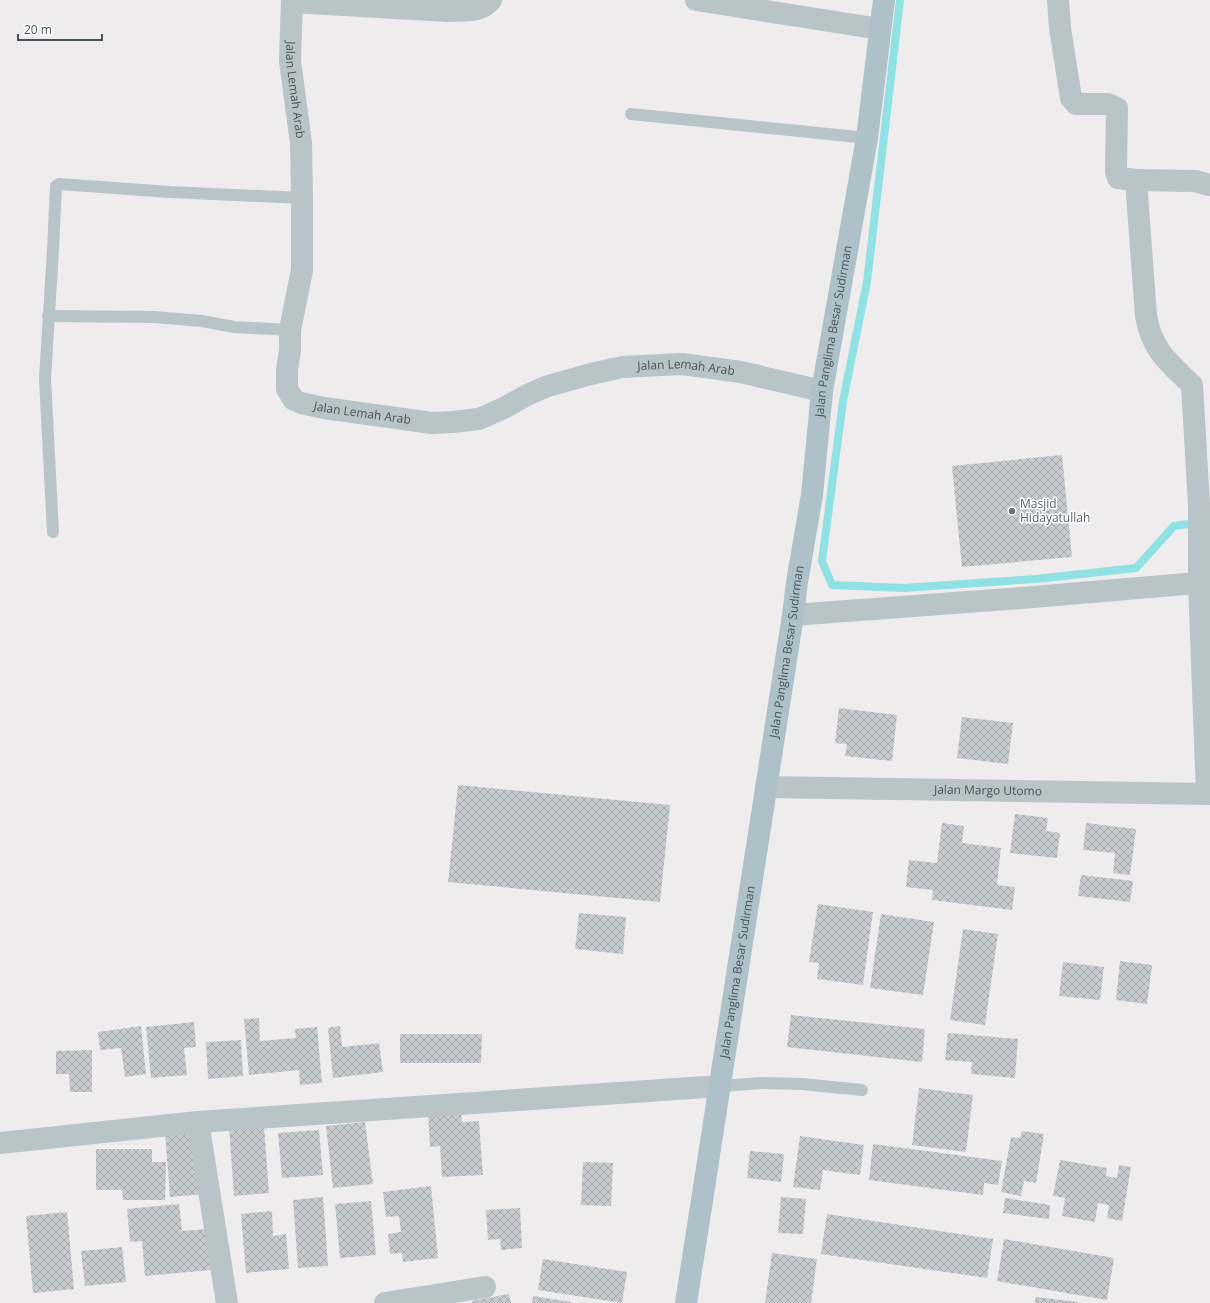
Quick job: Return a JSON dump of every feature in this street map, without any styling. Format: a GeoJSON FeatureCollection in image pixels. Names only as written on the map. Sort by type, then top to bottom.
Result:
{"type":"FeatureCollection","features":[{"type":"Feature","properties":{"kind":"main road","name":"Jalan Panglima Besar Sudirman"},"geometry":{"type":"LineString","coordinates":[[686,1303],[797,582],[812,494],[822,391],[866,138],[884,0]]}},
{"type":"Feature","properties":{"kind":"street"},"geometry":{"type":"LineString","coordinates":[[292,1],[448,11],[473,10],[484,7],[490,0]]}},
{"type":"Feature","properties":{"kind":"street"},"geometry":{"type":"LineString","coordinates":[[696,0],[880,29]]}},
{"type":"Feature","properties":{"kind":"street"},"geometry":{"type":"LineString","coordinates":[[1058,0],[1060,28],[1071,98],[1076,104],[1108,104],[1116,108],[1117,176],[1136,180],[1195,181],[1210,185]]}},
{"type":"Feature","properties":{"kind":"street","name":"Jalan Lemah Arab"},"geometry":{"type":"LineString","coordinates":[[292,1],[290,61],[301,143],[302,198],[302,270],[290,330],[290,350],[287,370],[287,389],[294,400],[324,408],[432,423],[453,422],[479,419],[548,386],[591,374],[622,367],[682,364],[741,372],[822,391]]}},
{"type":"Feature","properties":{"kind":"street"},"geometry":{"type":"LineString","coordinates":[[1136,180],[1148,329],[1156,347],[1192,384],[1199,530],[1205,582],[1209,794]]}},
{"type":"Feature","properties":{"kind":"street"},"geometry":{"type":"LineString","coordinates":[[793,615],[1205,582]]}},
{"type":"Feature","properties":{"kind":"street","name":"Jalan Margo Utomo"},"geometry":{"type":"LineString","coordinates":[[766,787],[1209,794]]}},
{"type":"Feature","properties":{"kind":"street"},"geometry":{"type":"LineString","coordinates":[[0,1143],[198,1122],[720,1086]]}},
{"type":"Feature","properties":{"kind":"street"},"geometry":{"type":"LineString","coordinates":[[198,1122],[227,1303]]}},
{"type":"Feature","properties":{"kind":"street"},"geometry":{"type":"LineString","coordinates":[[385,1303],[485,1287]]}},
{"type":"Feature","properties":{"kind":"lane"},"geometry":{"type":"LineString","coordinates":[[631,114],[866,138]]}},
{"type":"Feature","properties":{"kind":"lane"},"geometry":{"type":"LineString","coordinates":[[53,532],[45,379],[56,186],[59,184],[170,192],[302,198]]}},
{"type":"Feature","properties":{"kind":"lane"},"geometry":{"type":"LineString","coordinates":[[48,316],[154,317],[202,321],[234,327],[290,330]]}},
{"type":"Feature","properties":{"kind":"lane"},"geometry":{"type":"LineString","coordinates":[[720,1086],[762,1083],[802,1084],[862,1090]]}},
{"type":"Feature","properties":{"kind":"building","name":"Masjid Hidayatullah"},"geometry":{"type":"Polygon","coordinates":[[[1062,455],[1072,557],[962,567],[952,466],[1062,455]]]}},
{"type":"Feature","properties":{"kind":"building"},"geometry":{"type":"Polygon","coordinates":[[[839,708],[897,715],[892,761],[845,756],[847,744],[835,743],[839,708]]]}},
{"type":"Feature","properties":{"kind":"building"},"geometry":{"type":"Polygon","coordinates":[[[962,717],[1013,723],[1008,764],[957,758],[962,717]]]}},
{"type":"Feature","properties":{"kind":"building"},"geometry":{"type":"Polygon","coordinates":[[[458,785],[670,805],[660,902],[448,882],[458,785]]]}},
{"type":"Feature","properties":{"kind":"building"},"geometry":{"type":"Polygon","coordinates":[[[1015,814],[1048,818],[1046,831],[1060,833],[1057,858],[1010,853],[1015,814]]]}},
{"type":"Feature","properties":{"kind":"building"},"geometry":{"type":"Polygon","coordinates":[[[942,823],[964,826],[962,843],[1001,848],[997,885],[1015,887],[1012,910],[932,900],[933,890],[906,887],[909,860],[937,863],[942,823]]]}},
{"type":"Feature","properties":{"kind":"building"},"geometry":{"type":"Polygon","coordinates":[[[1086,823],[1136,829],[1130,875],[1113,873],[1115,853],[1083,850],[1086,823]]]}},
{"type":"Feature","properties":{"kind":"building"},"geometry":{"type":"Polygon","coordinates":[[[1081,875],[1133,881],[1130,902],[1078,896],[1081,875]]]}},
{"type":"Feature","properties":{"kind":"building"},"geometry":{"type":"Polygon","coordinates":[[[818,904],[873,912],[863,985],[817,979],[819,963],[809,962],[818,904]]]}},
{"type":"Feature","properties":{"kind":"building"},"geometry":{"type":"Polygon","coordinates":[[[579,913],[626,917],[623,954],[575,949],[579,913]]]}},
{"type":"Feature","properties":{"kind":"building"},"geometry":{"type":"Polygon","coordinates":[[[881,914],[934,922],[923,995],[870,988],[881,914]]]}},
{"type":"Feature","properties":{"kind":"building"},"geometry":{"type":"Polygon","coordinates":[[[963,929],[998,934],[985,1025],[950,1020],[963,929]]]}},
{"type":"Feature","properties":{"kind":"building"},"geometry":{"type":"Polygon","coordinates":[[[1120,961],[1152,965],[1147,1004],[1116,1000],[1120,961]]]}},
{"type":"Feature","properties":{"kind":"building"},"geometry":{"type":"Polygon","coordinates":[[[1063,962],[1104,967],[1100,1000],[1059,996],[1063,962]]]}},
{"type":"Feature","properties":{"kind":"building"},"geometry":{"type":"Polygon","coordinates":[[[791,1015],[925,1029],[922,1062],[787,1047],[791,1015]]]}},
{"type":"Feature","properties":{"kind":"building"},"geometry":{"type":"Polygon","coordinates":[[[259,1018],[260,1041],[296,1038],[295,1029],[317,1027],[322,1083],[300,1085],[299,1070],[249,1075],[244,1019],[259,1018]]]}},
{"type":"Feature","properties":{"kind":"building"},"geometry":{"type":"Polygon","coordinates":[[[194,1022],[196,1047],[184,1048],[187,1075],[151,1078],[146,1027],[194,1022]]]}},
{"type":"Feature","properties":{"kind":"building"},"geometry":{"type":"Polygon","coordinates":[[[141,1026],[146,1074],[125,1077],[121,1048],[100,1050],[98,1032],[141,1026]]]}},
{"type":"Feature","properties":{"kind":"building"},"geometry":{"type":"Polygon","coordinates":[[[340,1026],[342,1047],[379,1043],[383,1072],[333,1078],[328,1028],[340,1026]]]}},
{"type":"Feature","properties":{"kind":"building"},"geometry":{"type":"Polygon","coordinates":[[[948,1033],[1018,1039],[1015,1078],[971,1074],[972,1062],[945,1060],[948,1033]]]}},
{"type":"Feature","properties":{"kind":"building"},"geometry":{"type":"Polygon","coordinates":[[[400,1034],[482,1034],[481,1063],[400,1063],[400,1034]]]}},
{"type":"Feature","properties":{"kind":"building"},"geometry":{"type":"Polygon","coordinates":[[[241,1040],[243,1076],[208,1079],[206,1042],[241,1040]]]}},
{"type":"Feature","properties":{"kind":"building"},"geometry":{"type":"Polygon","coordinates":[[[92,1050],[92,1092],[70,1092],[69,1074],[56,1074],[56,1051],[92,1050]]]}},
{"type":"Feature","properties":{"kind":"building"},"geometry":{"type":"Polygon","coordinates":[[[919,1088],[973,1095],[966,1152],[912,1145],[919,1088]]]}},
{"type":"Feature","properties":{"kind":"building"},"geometry":{"type":"Polygon","coordinates":[[[461,1111],[462,1122],[479,1121],[483,1175],[442,1177],[440,1146],[430,1147],[428,1113],[461,1111]]]}},
{"type":"Feature","properties":{"kind":"building"},"geometry":{"type":"Polygon","coordinates":[[[365,1122],[373,1184],[333,1188],[326,1126],[365,1122]]]}},
{"type":"Feature","properties":{"kind":"building"},"geometry":{"type":"Polygon","coordinates":[[[264,1125],[269,1193],[234,1196],[229,1127],[264,1125]]]}},
{"type":"Feature","properties":{"kind":"building"},"geometry":{"type":"Polygon","coordinates":[[[319,1130],[323,1175],[282,1178],[278,1133],[319,1130]]]}},
{"type":"Feature","properties":{"kind":"building"},"geometry":{"type":"Polygon","coordinates":[[[197,1131],[204,1194],[170,1197],[165,1133],[197,1131]]]}},
{"type":"Feature","properties":{"kind":"building"},"geometry":{"type":"Polygon","coordinates":[[[1022,1131],[1044,1134],[1036,1183],[1024,1181],[1021,1196],[1001,1192],[1011,1137],[1020,1138],[1022,1131]]]}},
{"type":"Feature","properties":{"kind":"building"},"geometry":{"type":"Polygon","coordinates":[[[800,1136],[864,1145],[860,1175],[823,1170],[820,1190],[793,1187],[800,1136]]]}},
{"type":"Feature","properties":{"kind":"building"},"geometry":{"type":"Polygon","coordinates":[[[873,1144],[1002,1161],[998,1185],[984,1183],[983,1195],[869,1180],[873,1144]]]}},
{"type":"Feature","properties":{"kind":"building"},"geometry":{"type":"Polygon","coordinates":[[[96,1149],[152,1149],[152,1162],[166,1162],[165,1200],[123,1200],[122,1190],[96,1190],[96,1149]]]}},
{"type":"Feature","properties":{"kind":"building"},"geometry":{"type":"Polygon","coordinates":[[[750,1151],[784,1154],[781,1182],[747,1178],[750,1151]]]}},
{"type":"Feature","properties":{"kind":"building"},"geometry":{"type":"Polygon","coordinates":[[[1060,1160],[1107,1168],[1106,1176],[1117,1178],[1119,1165],[1131,1167],[1122,1221],[1107,1218],[1109,1205],[1098,1203],[1095,1222],[1062,1216],[1065,1198],[1053,1196],[1060,1160]]]}},
{"type":"Feature","properties":{"kind":"building"},"geometry":{"type":"Polygon","coordinates":[[[583,1162],[613,1163],[611,1206],[581,1205],[583,1162]]]}},
{"type":"Feature","properties":{"kind":"building"},"geometry":{"type":"Polygon","coordinates":[[[431,1186],[438,1258],[403,1262],[402,1253],[390,1254],[388,1234],[401,1232],[399,1216],[386,1217],[383,1192],[431,1186]]]}},
{"type":"Feature","properties":{"kind":"building"},"geometry":{"type":"Polygon","coordinates":[[[323,1197],[328,1266],[298,1268],[293,1200],[323,1197]]]}},
{"type":"Feature","properties":{"kind":"building"},"geometry":{"type":"Polygon","coordinates":[[[781,1197],[806,1199],[803,1234],[778,1233],[781,1197]]]}},
{"type":"Feature","properties":{"kind":"building"},"geometry":{"type":"Polygon","coordinates":[[[1005,1198],[1050,1205],[1049,1219],[1003,1213],[1005,1198]]]}},
{"type":"Feature","properties":{"kind":"building"},"geometry":{"type":"Polygon","coordinates":[[[371,1201],[376,1255],[340,1258],[335,1204],[371,1201]]]}},
{"type":"Feature","properties":{"kind":"building"},"geometry":{"type":"Polygon","coordinates":[[[179,1204],[182,1231],[208,1229],[211,1270],[145,1276],[142,1241],[130,1242],[127,1209],[179,1204]]]}},
{"type":"Feature","properties":{"kind":"building"},"geometry":{"type":"Polygon","coordinates":[[[520,1208],[522,1248],[501,1250],[500,1239],[488,1240],[486,1210],[520,1208]]]}},
{"type":"Feature","properties":{"kind":"building"},"geometry":{"type":"Polygon","coordinates":[[[272,1211],[273,1236],[286,1234],[289,1269],[246,1273],[241,1214],[272,1211]]]}},
{"type":"Feature","properties":{"kind":"building"},"geometry":{"type":"Polygon","coordinates":[[[67,1212],[74,1289],[33,1293],[26,1216],[67,1212]]]}},
{"type":"Feature","properties":{"kind":"building"},"geometry":{"type":"Polygon","coordinates":[[[827,1214],[993,1239],[987,1278],[821,1254],[827,1214]]]}},
{"type":"Feature","properties":{"kind":"building"},"geometry":{"type":"Polygon","coordinates":[[[1004,1239],[1114,1258],[1107,1300],[997,1281],[1004,1239]]]}},
{"type":"Feature","properties":{"kind":"building"},"geometry":{"type":"Polygon","coordinates":[[[122,1247],[126,1282],[85,1286],[81,1251],[122,1247]]]}},
{"type":"Feature","properties":{"kind":"building"},"geometry":{"type":"Polygon","coordinates":[[[772,1253],[817,1259],[811,1303],[765,1303],[772,1253]]]}},
{"type":"Feature","properties":{"kind":"building"},"geometry":{"type":"Polygon","coordinates":[[[543,1259],[627,1272],[622,1303],[538,1290],[543,1259]]]}},
{"type":"Feature","properties":{"kind":"building"},"geometry":{"type":"Polygon","coordinates":[[[509,1294],[511,1303],[472,1303],[472,1301],[509,1294]]]}},
{"type":"Feature","properties":{"kind":"building"},"geometry":{"type":"Polygon","coordinates":[[[533,1296],[571,1302],[571,1303],[532,1303],[533,1296]]]}},
{"type":"Feature","properties":{"kind":"building"},"geometry":{"type":"Polygon","coordinates":[[[1036,1297],[1078,1302],[1078,1303],[1035,1303],[1036,1297]]]}},
{"type":"Feature","properties":{"kind":"waterway"},"geometry":{"type":"LineString","coordinates":[[900,0],[867,282],[843,401],[822,561],[832,585],[904,588],[1036,579],[1136,568],[1174,526],[1210,521]]}},
{"type":"Feature","properties":{"kind":"place","name":"Masjid Hidayatullah"},"geometry":{"type":"Point","coordinates":[1012,511]}}]}
